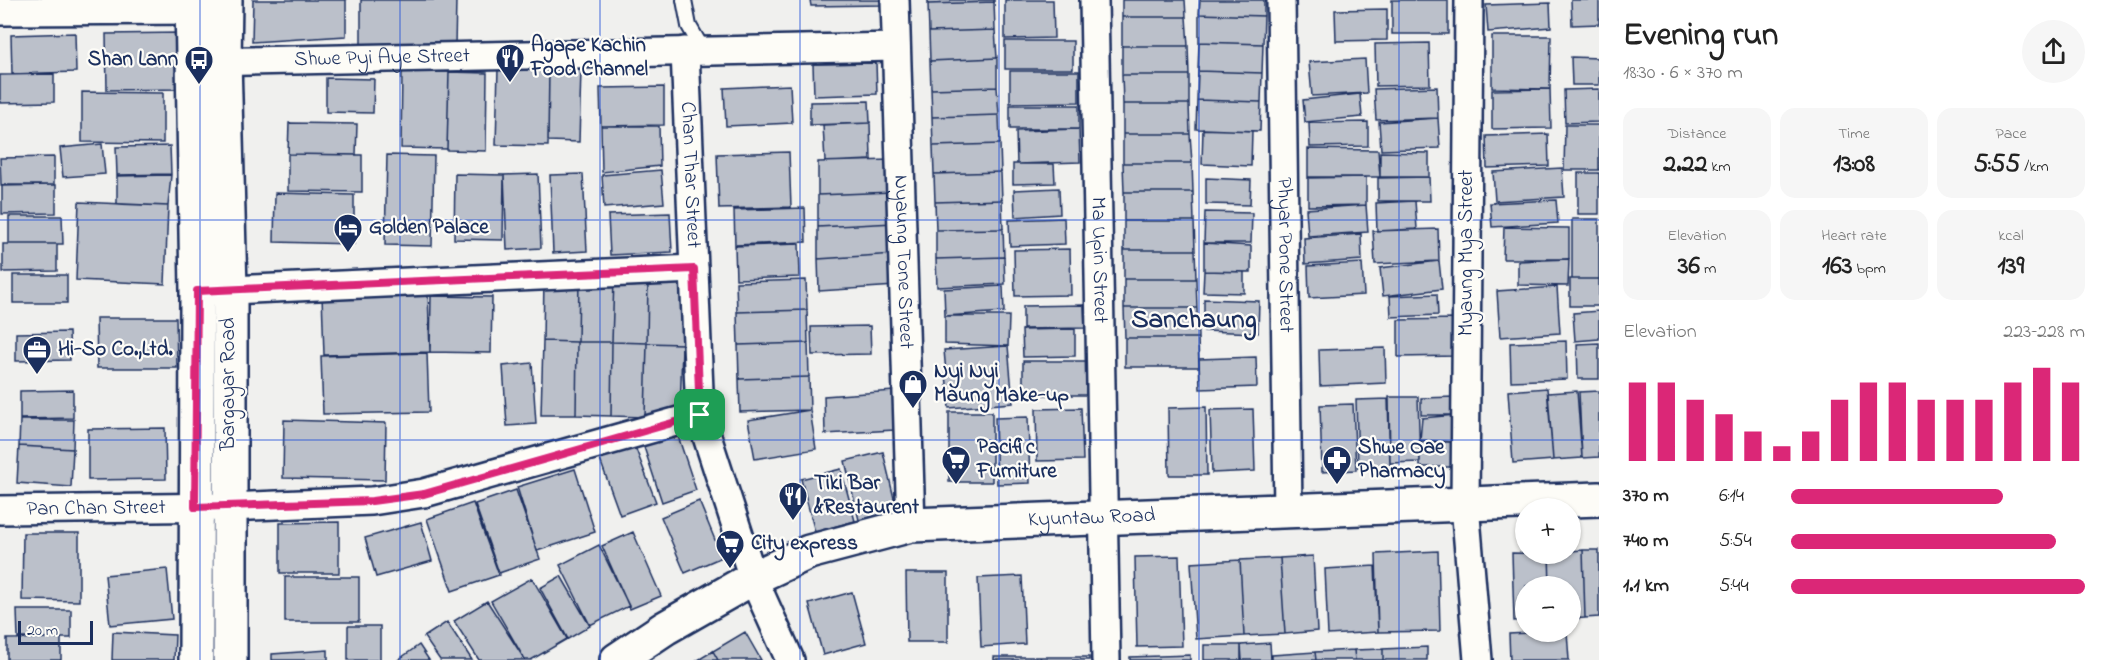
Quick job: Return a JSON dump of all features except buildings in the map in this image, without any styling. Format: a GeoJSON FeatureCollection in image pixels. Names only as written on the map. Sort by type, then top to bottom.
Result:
{"type":"FeatureCollection","features":[{"type":"Feature","properties":{"kind":"main road","name":"Bargayar Road"},"geometry":{"type":"LineString","coordinates":[[192,5],[197,291],[196,660]]}},
{"type":"Feature","properties":{"kind":"main road","name":"Bargayar Road"},"geometry":{"type":"LineString","coordinates":[[225,5],[224,60],[230,290],[230,660]]}},
{"type":"Feature","properties":{"kind":"main road","name":"Kyuntaw Road"},"geometry":{"type":"LineString","coordinates":[[616,660],[665,628],[753,578],[808,552],[910,525],[1599,499]]}},
{"type":"Feature","properties":{"kind":"street","name":"Nyaung Tone Street"},"geometry":{"type":"LineString","coordinates":[[895,0],[910,525]]}},
{"type":"Feature","properties":{"kind":"street","name":"Ma Upin Street"},"geometry":{"type":"LineString","coordinates":[[1094,0],[1106,660]]}},
{"type":"Feature","properties":{"kind":"street","name":"Phyar Pone Street"},"geometry":{"type":"LineString","coordinates":[[1281,0],[1288,511]]}},
{"type":"Feature","properties":{"kind":"street","name":"Myaung Mya Street"},"geometry":{"type":"LineString","coordinates":[[1469,0],[1465,505],[1478,660]]}},
{"type":"Feature","properties":{"kind":"street"},"geometry":{"type":"LineString","coordinates":[[0,11],[225,5]]}},
{"type":"Feature","properties":{"kind":"street","name":"Shwe Pyi Aye Street"},"geometry":{"type":"LineString","coordinates":[[192,63],[224,60],[896,47]]}},
{"type":"Feature","properties":{"kind":"street","name":"Chan Thar Street"},"geometry":{"type":"LineString","coordinates":[[694,51],[694,269],[700,415],[753,578],[790,660]]}},
{"type":"Feature","properties":{"kind":"street"},"geometry":{"type":"LineString","coordinates":[[197,291],[694,269]]}},
{"type":"Feature","properties":{"kind":"street","name":"Pan Chan Street"},"geometry":{"type":"LineString","coordinates":[[0,510],[229,507],[372,501],[424,494],[700,415]]}},
{"type":"Feature","properties":{"kind":"lane"},"geometry":{"type":"LineString","coordinates":[[684,0],[694,51]]}},
{"type":"Feature","properties":{"kind":"place","name":"Agape Kachin Food Channel"},"geometry":{"type":"Point","coordinates":[510,84]}},
{"type":"Feature","properties":{"kind":"place","name":"Shan Lann"},"geometry":{"type":"Point","coordinates":[199,86]}},
{"type":"Feature","properties":{"kind":"place","name":"Golden Palace"},"geometry":{"type":"Point","coordinates":[348,254]}},
{"type":"Feature","properties":{"kind":"place","name":"Hi-So Co.,Ltd."},"geometry":{"type":"Point","coordinates":[37,376]}},
{"type":"Feature","properties":{"kind":"place","name":"Nyi Nyi Maung Make-up"},"geometry":{"type":"Point","coordinates":[913,410]}},
{"type":"Feature","properties":{"kind":"place","name":"Pacific Furniture"},"geometry":{"type":"Point","coordinates":[956,486]}},
{"type":"Feature","properties":{"kind":"place","name":"Shwe Oae Pharmacy"},"geometry":{"type":"Point","coordinates":[1337,486]}},
{"type":"Feature","properties":{"kind":"place","name":"Tiki Bar &Restaurent"},"geometry":{"type":"Point","coordinates":[793,522]}},
{"type":"Feature","properties":{"kind":"place","name":"City express"},"geometry":{"type":"Point","coordinates":[730,570]}},
{"type":"Feature","properties":{"kind":"district","name":"Sanchaung"},"geometry":{"type":"Point","coordinates":[1194,320]}},
{"type":"Feature","properties":{"kind":"route"},"geometry":{"type":"LineString","coordinates":[[694,269],[700,415],[424,494],[372,501],[195,507],[197,291],[694,269]]}}]}
